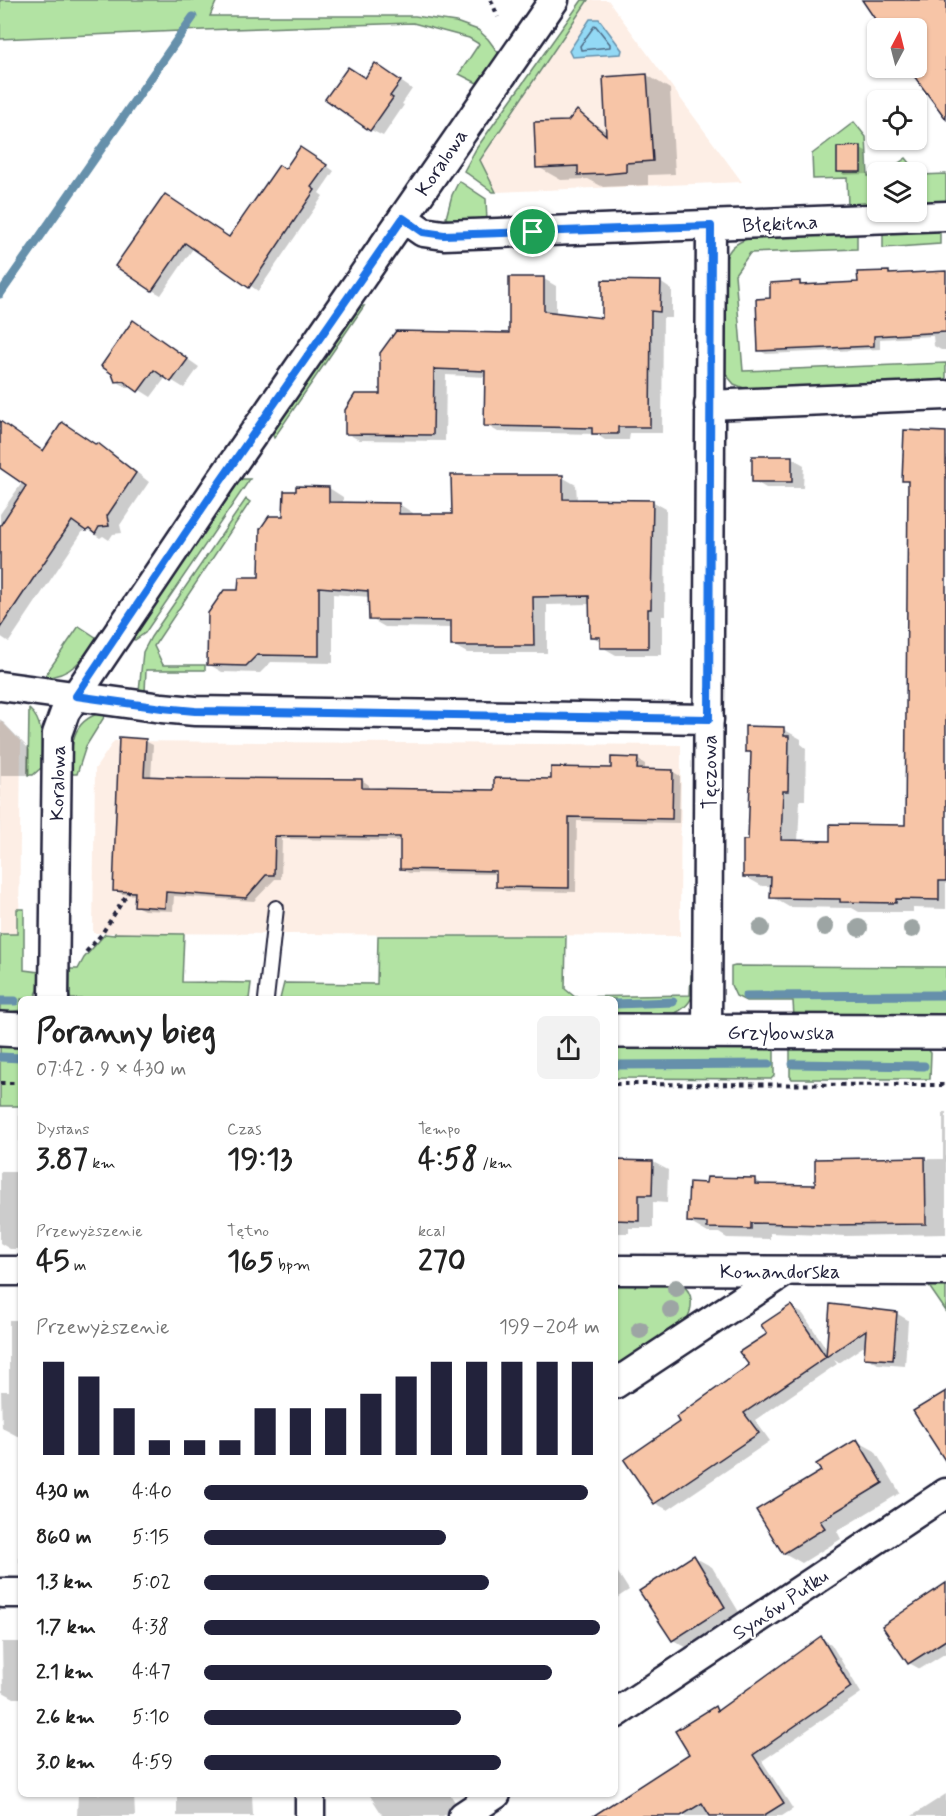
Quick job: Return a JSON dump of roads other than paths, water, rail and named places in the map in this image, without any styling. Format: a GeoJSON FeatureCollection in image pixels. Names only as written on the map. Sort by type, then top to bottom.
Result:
{"type":"FeatureCollection","features":[{"type":"Feature","properties":{"kind":"street","name":"Koralowa"},"geometry":{"type":"LineString","coordinates":[[54,996],[57,734],[65,712],[220,482],[554,0]]}},
{"type":"Feature","properties":{"kind":"street","name":"Błękitna"},"geometry":{"type":"LineString","coordinates":[[403,218],[423,232],[444,235],[946,216]]}},
{"type":"Feature","properties":{"kind":"street","name":"Tęczowa"},"geometry":{"type":"LineString","coordinates":[[707,1031],[711,226]]}},
{"type":"Feature","properties":{"kind":"street"},"geometry":{"type":"LineString","coordinates":[[709,405],[946,395]]}},
{"type":"Feature","properties":{"kind":"street"},"geometry":{"type":"LineString","coordinates":[[0,686],[195,711],[709,719]]}},
{"type":"Feature","properties":{"kind":"street"},"geometry":{"type":"LineString","coordinates":[[0,1029],[18,1030]]}},
{"type":"Feature","properties":{"kind":"street","name":"Grzybowska"},"geometry":{"type":"LineString","coordinates":[[618,1031],[946,1032]]}},
{"type":"Feature","properties":{"kind":"street","name":"Komandorska"},"geometry":{"type":"LineString","coordinates":[[618,1270],[946,1271]]}},
{"type":"Feature","properties":{"kind":"street"},"geometry":{"type":"LineString","coordinates":[[0,1271],[18,1271]]}},
{"type":"Feature","properties":{"kind":"street"},"geometry":{"type":"LineString","coordinates":[[618,1382],[786,1271]]}},
{"type":"Feature","properties":{"kind":"street","name":"Synów Pułku"},"geometry":{"type":"LineString","coordinates":[[618,1712],[946,1493]]}},
{"type":"Feature","properties":{"kind":"street"},"geometry":{"type":"LineString","coordinates":[[310,1797],[310,1816]]}},
{"type":"Feature","properties":{"kind":"street"},"geometry":{"type":"LineString","coordinates":[[463,1816],[492,1797]]}},
{"type":"Feature","properties":{"kind":"lane"},"geometry":{"type":"LineString","coordinates":[[266,996],[276,908]]}},
{"type":"Feature","properties":{"kind":"water"},"geometry":{"type":"Polygon","coordinates":[[[590,19],[599,19],[622,50],[621,54],[572,57],[569,51],[590,19]]]}},
{"type":"Feature","properties":{"kind":"waterway"},"geometry":{"type":"LineString","coordinates":[[0,294],[193,17]]}},
{"type":"Feature","properties":{"kind":"waterway"},"geometry":{"type":"LineString","coordinates":[[746,996],[946,995]]}},
{"type":"Feature","properties":{"kind":"waterway"},"geometry":{"type":"LineString","coordinates":[[0,1001],[15,1001]]}},
{"type":"Feature","properties":{"kind":"waterway"},"geometry":{"type":"LineString","coordinates":[[618,1004],[673,1002]]}},
{"type":"Feature","properties":{"kind":"waterway"},"geometry":{"type":"LineString","coordinates":[[0,1057],[18,1058]]}},
{"type":"Feature","properties":{"kind":"waterway"},"geometry":{"type":"LineString","coordinates":[[618,1065],[769,1064]]}},
{"type":"Feature","properties":{"kind":"waterway"},"geometry":{"type":"LineString","coordinates":[[793,1064],[924,1066]]}}]}
